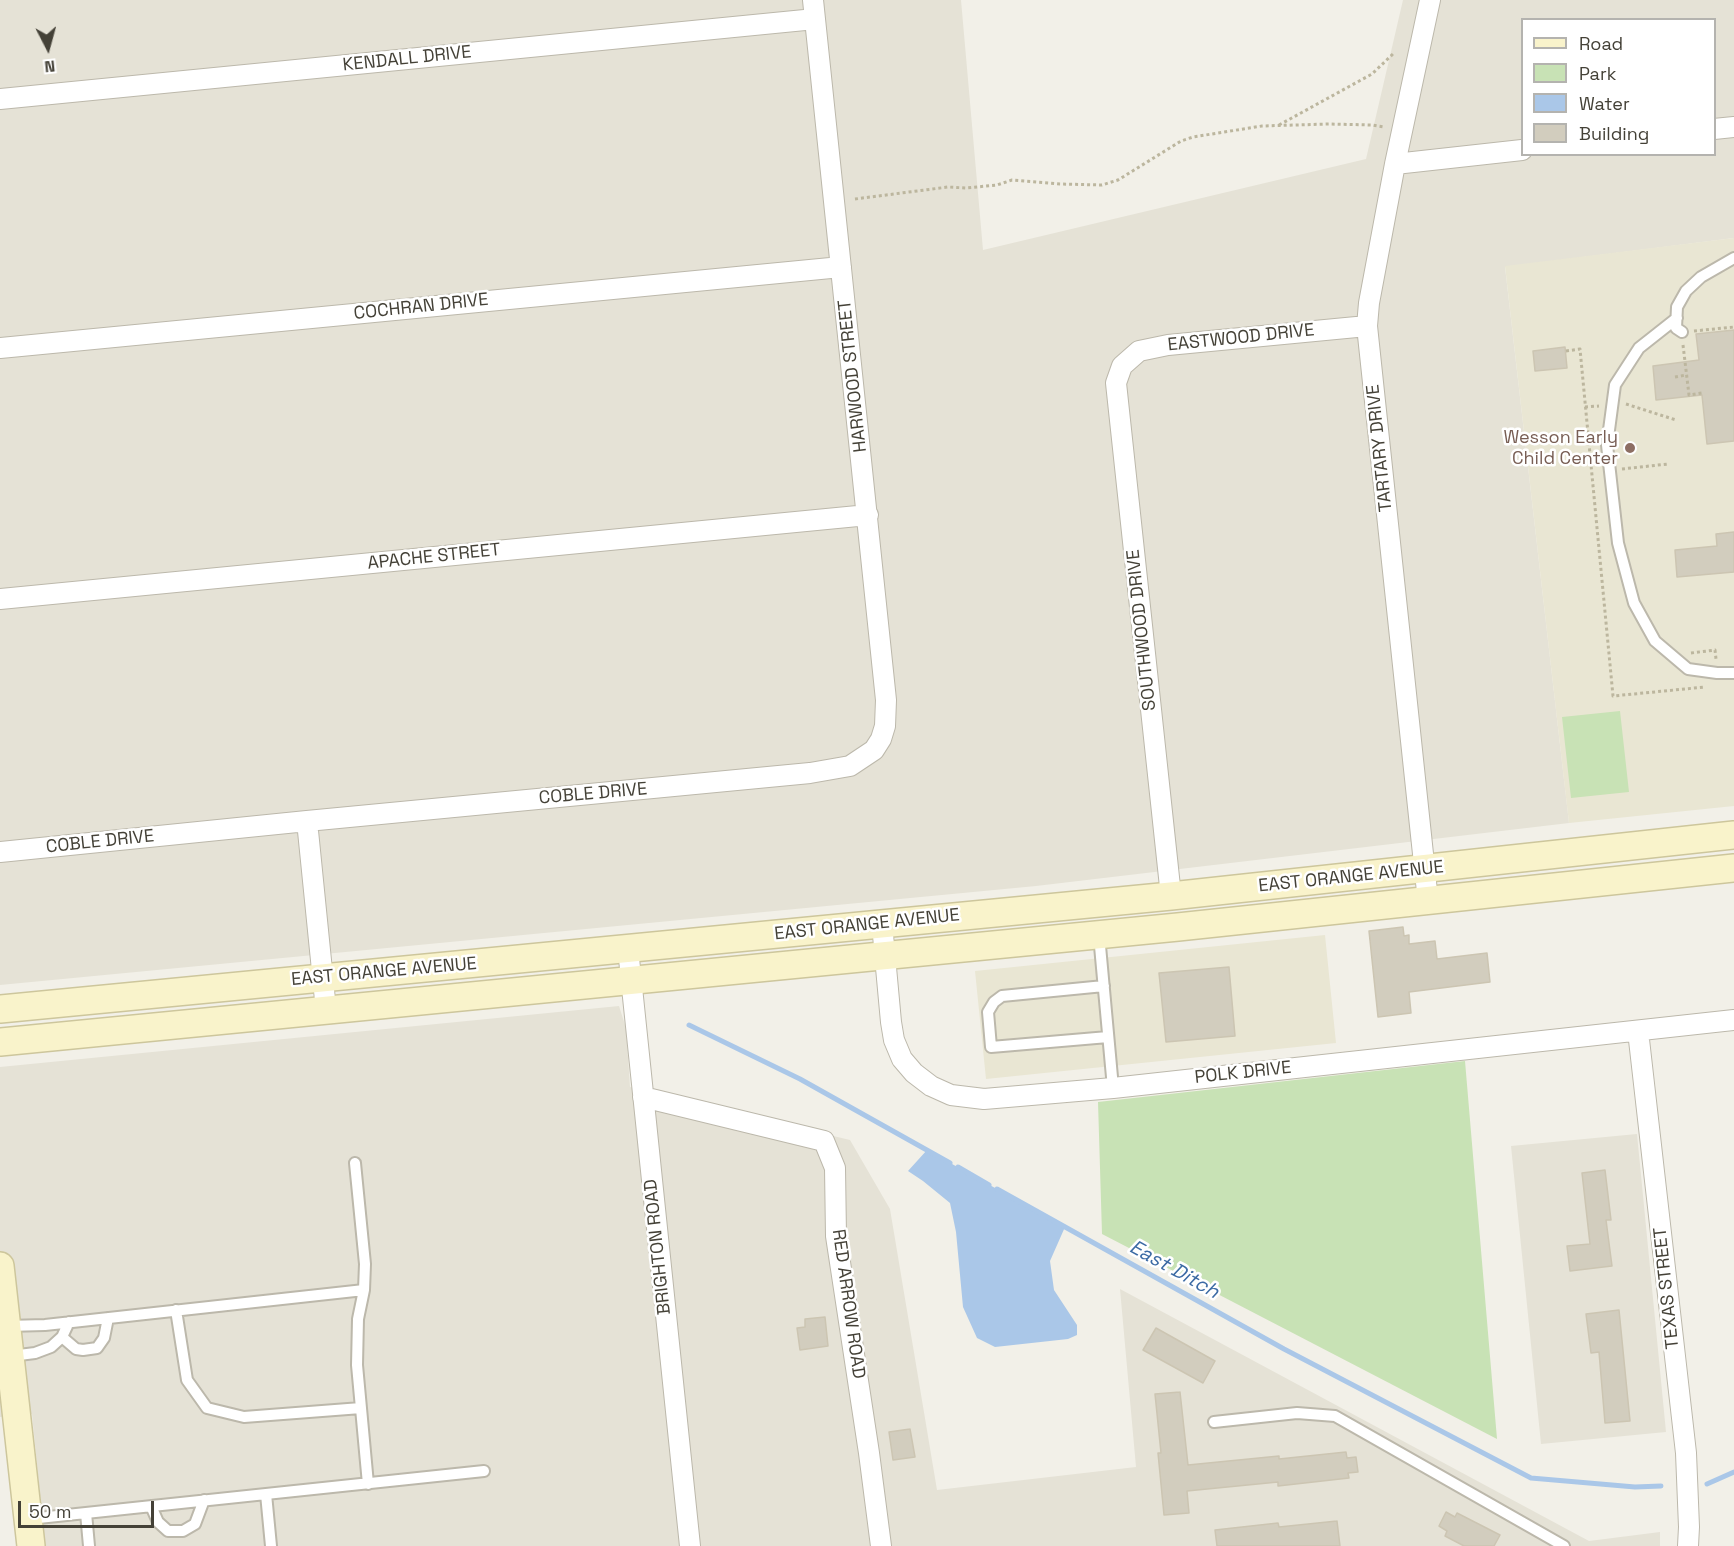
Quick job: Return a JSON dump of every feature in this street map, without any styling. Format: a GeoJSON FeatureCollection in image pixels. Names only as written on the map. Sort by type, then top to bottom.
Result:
{"type":"FeatureCollection","features":[{"type":"Feature","properties":{"kind":"street","name":"TARTARY DRIVE"},"geometry":{"type":"LineString","coordinates":[[1428,901],[1367,326],[1369,303],[1395,164],[1430,0]]}},
{"type":"Feature","properties":{"kind":"street","name":"KENDALL DRIVE"},"geometry":{"type":"LineString","coordinates":[[0,99],[814,9]]}},
{"type":"Feature","properties":{"kind":"street","name":"HARWOOD STREET"},"geometry":{"type":"LineString","coordinates":[[814,9],[886,700],[885,726],[874,750]]}},
{"type":"Feature","properties":{"kind":"street"},"geometry":{"type":"LineString","coordinates":[[1716,129],[1734,127]]}},
{"type":"Feature","properties":{"kind":"street"},"geometry":{"type":"LineString","coordinates":[[1395,164],[1521,150]]}},
{"type":"Feature","properties":{"kind":"street","name":"COCHRAN DRIVE"},"geometry":{"type":"LineString","coordinates":[[0,348],[841,267]]}},
{"type":"Feature","properties":{"kind":"street","name":"EASTWOOD DRIVE"},"geometry":{"type":"LineString","coordinates":[[1122,366],[1139,351],[1168,345],[1367,326]]}},
{"type":"Feature","properties":{"kind":"street","name":"SOUTHWOOD DRIVE"},"geometry":{"type":"LineString","coordinates":[[1122,366],[1116,383],[1117,407],[1170,896]]}},
{"type":"Feature","properties":{"kind":"street","name":"APACHE STREET"},"geometry":{"type":"LineString","coordinates":[[0,599],[868,515]]}},
{"type":"Feature","properties":{"kind":"street","name":"COBLE DRIVE"},"geometry":{"type":"LineString","coordinates":[[0,852],[307,820],[810,774],[850,766],[874,750]]}},
{"type":"Feature","properties":{"kind":"street"},"geometry":{"type":"LineString","coordinates":[[307,820],[326,1010]]}},
{"type":"Feature","properties":{"kind":"street","name":"EAST ORANGE AVENUE"},"geometry":{"type":"LineString","coordinates":[[0,1009],[1170,896],[1734,835]]}},
{"type":"Feature","properties":{"kind":"street","name":"EAST ORANGE AVENUE"},"geometry":{"type":"LineString","coordinates":[[0,1042],[1099,935],[1734,868]]}},
{"type":"Feature","properties":{"kind":"street","name":"POLK DRIVE"},"geometry":{"type":"LineString","coordinates":[[882,924],[894,1040],[902,1059],[914,1073],[931,1086],[951,1095],[984,1099],[1113,1088],[1734,1020]]}},
{"type":"Feature","properties":{"kind":"street","name":"BRIGHTON ROAD"},"geometry":{"type":"LineString","coordinates":[[628,949],[690,1546]]}},
{"type":"Feature","properties":{"kind":"street","name":"TEXAS STREET"},"geometry":{"type":"LineString","coordinates":[[1638,1031],[1686,1453],[1689,1537]]}},
{"type":"Feature","properties":{"kind":"street","name":"RED ARROW ROAD"},"geometry":{"type":"LineString","coordinates":[[643,1097],[824,1141],[836,1168],[836,1236],[881,1546]]}},
{"type":"Feature","properties":{"kind":"street"},"geometry":{"type":"LineString","coordinates":[[0,1266],[12,1326],[11,1356],[31,1546]]}},
{"type":"Feature","properties":{"kind":"lane"},"geometry":{"type":"LineString","coordinates":[[1682,332],[1676,328],[1677,307],[1686,291],[1701,277],[1733,261]]}},
{"type":"Feature","properties":{"kind":"lane"},"geometry":{"type":"LineString","coordinates":[[1677,318],[1639,348],[1615,385],[1607,445],[1617,543],[1634,603],[1655,641],[1688,669],[1734,673]]}},
{"type":"Feature","properties":{"kind":"lane"},"geometry":{"type":"LineString","coordinates":[[1099,935],[1113,1088]]}},
{"type":"Feature","properties":{"kind":"lane"},"geometry":{"type":"LineString","coordinates":[[1104,986],[1002,996],[994,1002],[988,1012],[992,1047],[1108,1037]]}},
{"type":"Feature","properties":{"kind":"lane"},"geometry":{"type":"LineString","coordinates":[[355,1163],[365,1264],[364,1290],[358,1319],[357,1365],[368,1484]]}},
{"type":"Feature","properties":{"kind":"lane"},"geometry":{"type":"LineString","coordinates":[[12,1326],[69,1322],[364,1290]]}},
{"type":"Feature","properties":{"kind":"lane"},"geometry":{"type":"LineString","coordinates":[[176,1310],[187,1380],[207,1408],[244,1417],[361,1408]]}},
{"type":"Feature","properties":{"kind":"lane"},"geometry":{"type":"LineString","coordinates":[[62,1337],[75,1349],[97,1348],[104,1338],[108,1318]]}},
{"type":"Feature","properties":{"kind":"lane"},"geometry":{"type":"LineString","coordinates":[[11,1356],[35,1353],[51,1347],[62,1337],[69,1322]]}},
{"type":"Feature","properties":{"kind":"lane"},"geometry":{"type":"LineString","coordinates":[[1214,1422],[1297,1413],[1335,1416],[1563,1546]]}},
{"type":"Feature","properties":{"kind":"lane"},"geometry":{"type":"LineString","coordinates":[[28,1519],[484,1471]]}},
{"type":"Feature","properties":{"kind":"lane"},"geometry":{"type":"LineString","coordinates":[[266,1494],[271,1546]]}},
{"type":"Feature","properties":{"kind":"lane"},"geometry":{"type":"LineString","coordinates":[[151,1506],[158,1522],[168,1531],[183,1531],[195,1524],[204,1500]]}},
{"type":"Feature","properties":{"kind":"lane"},"geometry":{"type":"LineString","coordinates":[[86,1513],[89,1546]]}},
{"type":"Feature","properties":{"kind":"path"},"geometry":{"type":"LineString","coordinates":[[1278,126],[1372,74],[1395,52]]}},
{"type":"Feature","properties":{"kind":"path"},"geometry":{"type":"LineString","coordinates":[[855,199],[948,187],[976,187],[1012,180],[1102,185],[1118,180],[1181,141],[1262,126],[1372,125],[1403,130]]}},
{"type":"Feature","properties":{"kind":"path"},"geometry":{"type":"LineString","coordinates":[[1702,393],[1689,394],[1682,332],[1734,327]]}},
{"type":"Feature","properties":{"kind":"path"},"geometry":{"type":"LineString","coordinates":[[1675,376],[1686,375]]}},
{"type":"Feature","properties":{"kind":"path"},"geometry":{"type":"LineString","coordinates":[[1585,407],[1624,404],[1676,420]]}},
{"type":"Feature","properties":{"kind":"path"},"geometry":{"type":"LineString","coordinates":[[1591,472],[1668,464]]}},
{"type":"Feature","properties":{"kind":"path"},"geometry":{"type":"LineString","coordinates":[[1690,653],[1715,650]]}},
{"type":"Feature","properties":{"kind":"shaded area"},"geometry":{"type":"Polygon","coordinates":[[[0,0],[961,0],[983,250],[1366,159],[1403,0],[1734,0],[1734,238],[1505,267],[1569,823],[1036,886],[0,985],[0,0]]]}},
{"type":"Feature","properties":{"kind":"shaded area","name":"Wesson Early Child Center"},"geometry":{"type":"Polygon","coordinates":[[[1734,238],[1734,806],[1569,823],[1505,266],[1734,238]]]}},
{"type":"Feature","properties":{"kind":"shaded area"},"geometry":{"type":"Polygon","coordinates":[[[1325,935],[1336,1043],[986,1079],[975,971],[1325,935]]]}},
{"type":"Feature","properties":{"kind":"shaded area"},"geometry":{"type":"Polygon","coordinates":[[[619,1006],[626,1028],[630,1087],[850,1140],[890,1209],[937,1490],[1136,1467],[1120,1289],[1589,1541],[1660,1532],[1660,1546],[45,1546],[32,1414],[0,1417],[0,1067],[619,1006]]]}},
{"type":"Feature","properties":{"kind":"shaded area"},"geometry":{"type":"Polygon","coordinates":[[[1637,1134],[1666,1432],[1541,1444],[1511,1146],[1637,1134]]]}},
{"type":"Feature","properties":{"kind":"green space"},"geometry":{"type":"Polygon","coordinates":[[[1620,711],[1629,792],[1571,798],[1562,717],[1620,711]]]}},
{"type":"Feature","properties":{"kind":"green space"},"geometry":{"type":"Polygon","coordinates":[[[1465,1061],[1497,1439],[1102,1234],[1098,1102],[1465,1061]]]}},
{"type":"Feature","properties":{"kind":"water"},"geometry":{"type":"Polygon","coordinates":[[[927,1150],[1065,1227],[1050,1261],[1054,1290],[1077,1325],[1077,1335],[1068,1339],[995,1347],[977,1338],[963,1307],[956,1232],[950,1203],[908,1171],[927,1150]]]}},
{"type":"Feature","properties":{"kind":"building"},"geometry":{"type":"Polygon","coordinates":[[[1734,330],[1734,441],[1707,444],[1702,395],[1656,400],[1653,366],[1699,360],[1696,334],[1734,330]]]}},
{"type":"Feature","properties":{"kind":"building"},"geometry":{"type":"Polygon","coordinates":[[[1565,347],[1567,368],[1535,371],[1533,351],[1565,347]]]}},
{"type":"Feature","properties":{"kind":"building"},"geometry":{"type":"Polygon","coordinates":[[[1734,532],[1734,572],[1677,577],[1675,550],[1717,546],[1716,534],[1734,532]]]}},
{"type":"Feature","properties":{"kind":"building"},"geometry":{"type":"Polygon","coordinates":[[[1403,927],[1404,936],[1409,935],[1409,944],[1435,941],[1437,959],[1487,953],[1490,982],[1409,992],[1411,1013],[1378,1017],[1369,931],[1403,927]]]}},
{"type":"Feature","properties":{"kind":"building"},"geometry":{"type":"Polygon","coordinates":[[[1229,967],[1235,1036],[1166,1042],[1159,973],[1229,967]]]}},
{"type":"Feature","properties":{"kind":"building"},"geometry":{"type":"Polygon","coordinates":[[[1605,1170],[1611,1220],[1606,1220],[1612,1266],[1570,1271],[1567,1246],[1590,1244],[1582,1173],[1605,1170]]]}},
{"type":"Feature","properties":{"kind":"building"},"geometry":{"type":"Polygon","coordinates":[[[1619,1310],[1630,1421],[1605,1423],[1599,1352],[1591,1353],[1586,1314],[1619,1310]]]}},
{"type":"Feature","properties":{"kind":"building"},"geometry":{"type":"Polygon","coordinates":[[[825,1317],[828,1346],[800,1350],[797,1328],[805,1327],[805,1319],[825,1317]]]}},
{"type":"Feature","properties":{"kind":"building"},"geometry":{"type":"Polygon","coordinates":[[[1156,1328],[1215,1361],[1203,1383],[1143,1350],[1156,1328]]]}},
{"type":"Feature","properties":{"kind":"building"},"geometry":{"type":"Polygon","coordinates":[[[1180,1392],[1188,1465],[1346,1452],[1347,1458],[1356,1457],[1358,1472],[1348,1473],[1349,1478],[1278,1486],[1278,1482],[1187,1491],[1189,1513],[1164,1515],[1155,1394],[1180,1392]]]}},
{"type":"Feature","properties":{"kind":"building"},"geometry":{"type":"Polygon","coordinates":[[[910,1429],[915,1457],[893,1460],[889,1432],[910,1429]]]}},
{"type":"Feature","properties":{"kind":"building"},"geometry":{"type":"Polygon","coordinates":[[[1446,1512],[1455,1517],[1457,1513],[1500,1535],[1494,1546],[1464,1546],[1445,1536],[1447,1531],[1439,1526],[1446,1512]]]}},
{"type":"Feature","properties":{"kind":"building"},"geometry":{"type":"Polygon","coordinates":[[[1337,1521],[1340,1546],[1217,1546],[1215,1530],[1278,1523],[1279,1527],[1337,1521]]]}},
{"type":"Feature","properties":{"kind":"waterway","name":"East Ditch"},"geometry":{"type":"LineString","coordinates":[[689,1025],[800,1079],[950,1163]]}},
{"type":"Feature","properties":{"kind":"waterway","name":"East Ditch"},"geometry":{"type":"LineString","coordinates":[[958,1167],[989,1185]]}},
{"type":"Feature","properties":{"kind":"waterway","name":"East Ditch"},"geometry":{"type":"LineString","coordinates":[[997,1189],[1284,1349],[1531,1478],[1635,1487],[1661,1486]]}},
{"type":"Feature","properties":{"kind":"waterway","name":"East Ditch"},"geometry":{"type":"LineString","coordinates":[[1707,1484],[1734,1472]]}},
{"type":"Feature","properties":{"kind":"place","name":"Wesson Early Child Center"},"geometry":{"type":"Point","coordinates":[1630,448]}}]}
